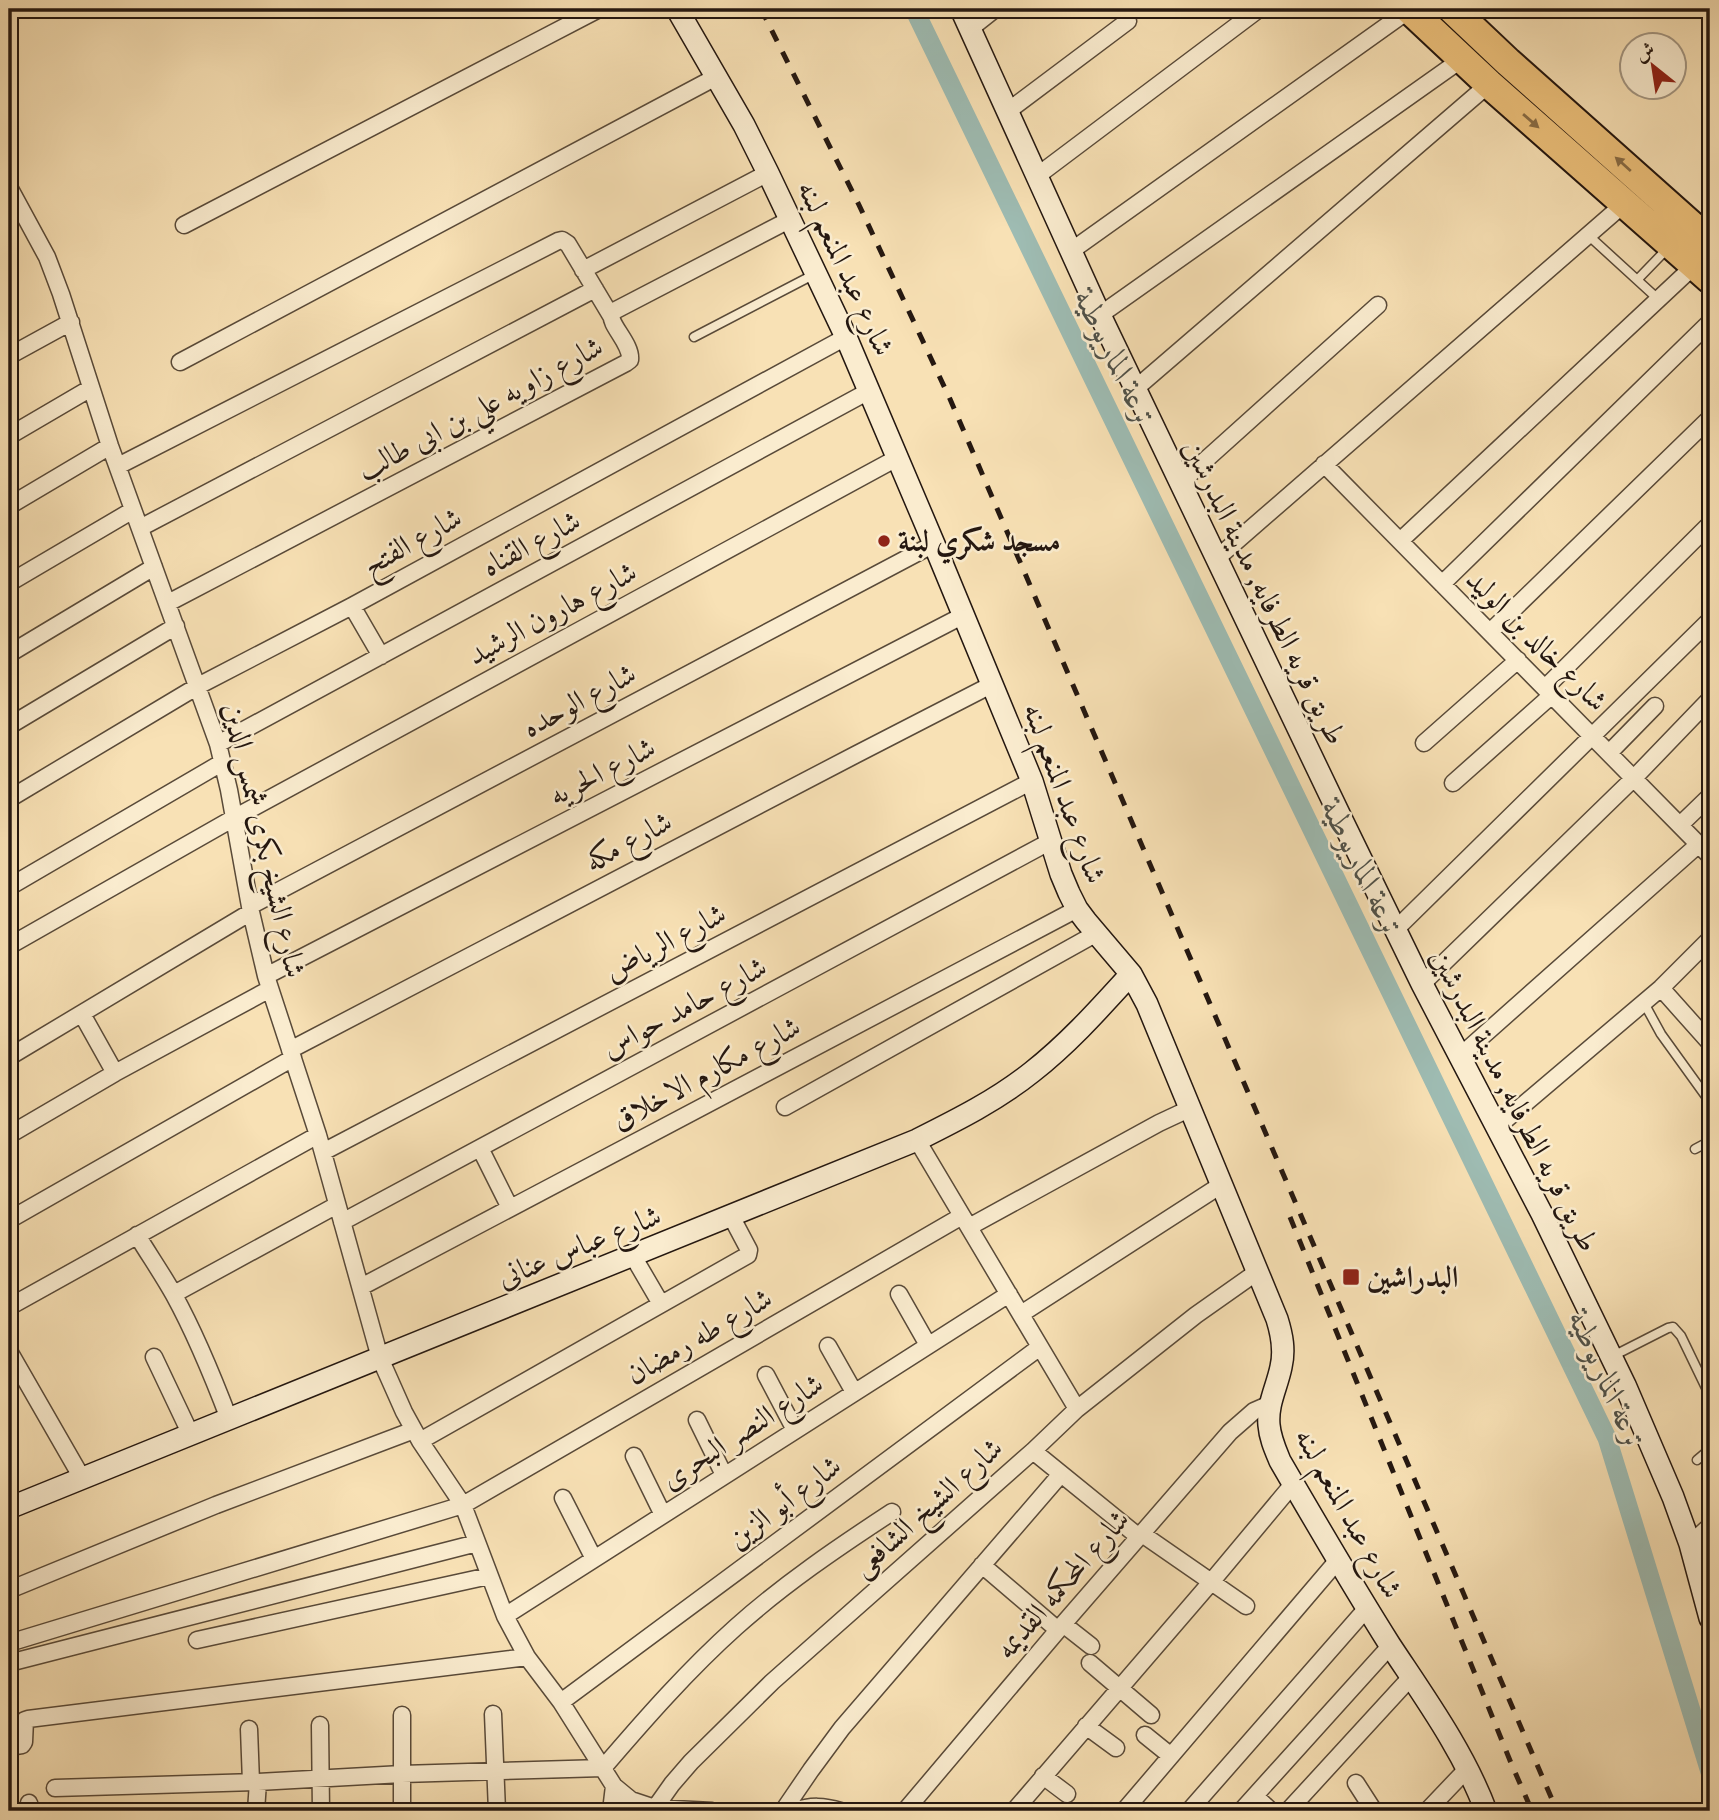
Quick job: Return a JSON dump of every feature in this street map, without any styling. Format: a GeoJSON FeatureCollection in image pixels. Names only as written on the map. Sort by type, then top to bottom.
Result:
{"type":"FeatureCollection","features":[{"type":"Feature","properties":{"kind":"highway"},"geometry":{"type":"LineString","coordinates":[[1409,9],[1489,84],[1702,272]]}},
{"type":"Feature","properties":{"kind":"highway"},"geometry":{"type":"LineString","coordinates":[[1452,9],[1710,242]]}},
{"type":"Feature","properties":{"kind":"highway"},"geometry":{"type":"LineString","coordinates":[[1634,212],[1662,199]]}},
{"type":"Feature","properties":{"kind":"main road","name":"شارع عبد المنعم لبنه"},"geometry":{"type":"LineString","coordinates":[[677,9],[768,173],[846,337],[993,684],[1032,781],[1061,874],[1077,909],[1131,974],[1147,1004],[1282,1334],[1281,1367],[1270,1404],[1269,1423],[1271,1440],[1280,1461],[1467,1769],[1486,1811]]}},
{"type":"Feature","properties":{"kind":"main road","name":"طريق قريه الطرفايه, مدينة البدرشين"},"geometry":{"type":"LineString","coordinates":[[966,18],[1100,315],[1216,559],[1395,930],[1542,1214],[1611,1357],[1663,1471],[1690,1544],[1710,1618]]}},
{"type":"Feature","properties":{"kind":"main road","name":"شارع عباس عنانى"},"geometry":{"type":"LineString","coordinates":[[9,1508],[917,1140],[976,1111],[1032,1072],[1083,1027],[1131,974]]}},
{"type":"Feature","properties":{"kind":"street"},"geometry":{"type":"LineString","coordinates":[[184,225],[599,9]]}},
{"type":"Feature","properties":{"kind":"street"},"geometry":{"type":"LineString","coordinates":[[966,18],[995,9]]}},
{"type":"Feature","properties":{"kind":"street"},"geometry":{"type":"LineString","coordinates":[[1037,176],[1259,9]]}},
{"type":"Feature","properties":{"kind":"street"},"geometry":{"type":"LineString","coordinates":[[1071,251],[1409,9]]}},
{"type":"Feature","properties":{"kind":"street"},"geometry":{"type":"LineString","coordinates":[[1008,111],[1128,21]]}},
{"type":"Feature","properties":{"kind":"street"},"geometry":{"type":"LineString","coordinates":[[1100,315],[1462,59]]}},
{"type":"Feature","properties":{"kind":"street"},"geometry":{"type":"LineString","coordinates":[[180,362],[716,78]]}},
{"type":"Feature","properties":{"kind":"street"},"geometry":{"type":"LineString","coordinates":[[1135,388],[1489,84]]}},
{"type":"Feature","properties":{"kind":"street"},"geometry":{"type":"LineString","coordinates":[[583,270],[768,173]]}},
{"type":"Feature","properties":{"kind":"street","name":"شارع الشيخ بكرى شمس الدين"},"geometry":{"type":"LineString","coordinates":[[9,187],[47,257],[71,322],[110,446],[218,744],[268,983],[318,1135],[380,1358],[417,1436],[463,1505],[505,1616],[527,1657],[561,1702],[614,1786]]}},
{"type":"Feature","properties":{"kind":"street"},"geometry":{"type":"LineString","coordinates":[[1216,559],[1588,235],[1634,212]]}},
{"type":"Feature","properties":{"kind":"street","name":"شارع زاويه علي بن ابى طالب"},"geometry":{"type":"LineString","coordinates":[[168,603],[626,363],[630,360],[630,351],[611,316],[615,310],[791,219]]}},
{"type":"Feature","properties":{"kind":"street"},"geometry":{"type":"LineString","coordinates":[[118,466],[558,241],[562,240],[568,244],[611,316]]}},
{"type":"Feature","properties":{"kind":"street"},"geometry":{"type":"LineString","coordinates":[[1400,541],[1659,299],[1702,272]]}},
{"type":"Feature","properties":{"kind":"street"},"geometry":{"type":"LineString","coordinates":[[140,528],[595,289]]}},
{"type":"Feature","properties":{"kind":"street"},"geometry":{"type":"LineString","coordinates":[[1180,484],[1378,305]]}},
{"type":"Feature","properties":{"kind":"street"},"geometry":{"type":"LineString","coordinates":[[9,356],[71,322]]}},
{"type":"Feature","properties":{"kind":"street"},"geometry":{"type":"LineString","coordinates":[[1443,584],[1710,322]]}},
{"type":"Feature","properties":{"kind":"street","name":"شارع الفتح"},"geometry":{"type":"LineString","coordinates":[[9,799],[198,686],[352,606],[846,337]]}},
{"type":"Feature","properties":{"kind":"street"},"geometry":{"type":"LineString","coordinates":[[9,436],[92,388]]}},
{"type":"Feature","properties":{"kind":"street","name":"شارع القناه"},"geometry":{"type":"LineString","coordinates":[[218,744],[869,391]]}},
{"type":"Feature","properties":{"kind":"street"},"geometry":{"type":"LineString","coordinates":[[1490,632],[1710,418]]}},
{"type":"Feature","properties":{"kind":"street"},"geometry":{"type":"LineString","coordinates":[[9,506],[110,446]]}},
{"type":"Feature","properties":{"kind":"street","name":"شارع هارون الرشيد"},"geometry":{"type":"LineString","coordinates":[[9,946],[234,818],[897,458]]}},
{"type":"Feature","properties":{"kind":"street","name":"شارع خالد بن الوليد"},"geometry":{"type":"LineString","coordinates":[[1324,464],[1704,850]]}},
{"type":"Feature","properties":{"kind":"street"},"geometry":{"type":"LineString","coordinates":[[9,583],[133,510]]}},
{"type":"Feature","properties":{"kind":"street"},"geometry":{"type":"LineString","coordinates":[[1453,783],[1549,692],[1710,524]]}},
{"type":"Feature","properties":{"kind":"street","name":"شارع الوحده"},"geometry":{"type":"LineString","coordinates":[[9,1057],[251,909],[934,544]]}},
{"type":"Feature","properties":{"kind":"street"},"geometry":{"type":"LineString","coordinates":[[9,654],[155,567]]}},
{"type":"Feature","properties":{"kind":"street"},"geometry":{"type":"LineString","coordinates":[[352,606],[381,656]]}},
{"type":"Feature","properties":{"kind":"street","name":"شارع الحريه"},"geometry":{"type":"LineString","coordinates":[[9,1135],[268,983],[964,615]]}},
{"type":"Feature","properties":{"kind":"street"},"geometry":{"type":"LineString","coordinates":[[1395,930],[1710,620]]}},
{"type":"Feature","properties":{"kind":"street"},"geometry":{"type":"LineString","coordinates":[[9,726],[176,626]]}},
{"type":"Feature","properties":{"kind":"street"},"geometry":{"type":"LineString","coordinates":[[1424,743],[1518,660]]}},
{"type":"Feature","properties":{"kind":"street","name":"شارع مكه"},"geometry":{"type":"LineString","coordinates":[[9,1220],[292,1054],[993,684]]}},
{"type":"Feature","properties":{"kind":"street"},"geometry":{"type":"LineString","coordinates":[[1422,984],[1634,778],[1710,699]]}},
{"type":"Feature","properties":{"kind":"street"},"geometry":{"type":"LineString","coordinates":[[1609,753],[1656,706]]}},
{"type":"Feature","properties":{"kind":"street"},"geometry":{"type":"LineString","coordinates":[[9,887],[223,762]]}},
{"type":"Feature","properties":{"kind":"street","name":"شارع الرياض"},"geometry":{"type":"LineString","coordinates":[[323,1152],[1032,781]]}},
{"type":"Feature","properties":{"kind":"street"},"geometry":{"type":"LineString","coordinates":[[1680,825],[1710,796]]}},
{"type":"Feature","properties":{"kind":"street","name":"شارع حامد حواس"},"geometry":{"type":"LineString","coordinates":[[342,1222],[1051,841]]}},
{"type":"Feature","properties":{"kind":"street"},"geometry":{"type":"LineString","coordinates":[[1459,1057],[1704,850]]}},
{"type":"Feature","properties":{"kind":"street","name":"شارع مكارم الاخلاق"},"geometry":{"type":"LineString","coordinates":[[360,1287],[1077,909]]}},
{"type":"Feature","properties":{"kind":"street"},"geometry":{"type":"LineString","coordinates":[[785,1107],[1097,933]]}},
{"type":"Feature","properties":{"kind":"street"},"geometry":{"type":"LineString","coordinates":[[1496,1128],[1661,988],[1710,939]]}},
{"type":"Feature","properties":{"kind":"street"},"geometry":{"type":"LineString","coordinates":[[1661,988],[1710,1041]]}},
{"type":"Feature","properties":{"kind":"street"},"geometry":{"type":"LineString","coordinates":[[82,1014],[115,1073]]}},
{"type":"Feature","properties":{"kind":"street","name":"شارع طه رمضان"},"geometry":{"type":"LineString","coordinates":[[9,1643],[463,1505],[966,1221],[1189,1109]]}},
{"type":"Feature","properties":{"kind":"street"},"geometry":{"type":"LineString","coordinates":[[9,1307],[318,1135]]}},
{"type":"Feature","properties":{"kind":"street"},"geometry":{"type":"LineString","coordinates":[[917,1140],[1077,1409]]}},
{"type":"Feature","properties":{"kind":"street"},"geometry":{"type":"LineString","coordinates":[[480,1148],[510,1208]]}},
{"type":"Feature","properties":{"kind":"street"},"geometry":{"type":"LineString","coordinates":[[1021,1314],[1221,1185]]}},
{"type":"Feature","properties":{"kind":"street"},"geometry":{"type":"LineString","coordinates":[[174,1294],[337,1205]]}},
{"type":"Feature","properties":{"kind":"street"},"geometry":{"type":"LineString","coordinates":[[9,1590],[204,1510],[417,1436],[749,1254],[750,1250],[731,1216]]}},
{"type":"Feature","properties":{"kind":"street"},"geometry":{"type":"LineString","coordinates":[[137,1235],[174,1294],[209,1366],[229,1419]]}},
{"type":"Feature","properties":{"kind":"street"},"geometry":{"type":"LineString","coordinates":[[633,1256],[661,1304]]}},
{"type":"Feature","properties":{"kind":"street","name":"شارع الشيخ الشافعى"},"geometry":{"type":"LineString","coordinates":[[655,1808],[691,1762],[772,1682],[1077,1409],[1196,1315],[1257,1272]]}},
{"type":"Feature","properties":{"kind":"street"},"geometry":{"type":"LineString","coordinates":[[899,1294],[928,1345]]}},
{"type":"Feature","properties":{"kind":"street","name":"شارع النصر البحرى"},"geometry":{"type":"LineString","coordinates":[[505,1616],[1009,1294]]}},
{"type":"Feature","properties":{"kind":"street"},"geometry":{"type":"LineString","coordinates":[[828,1346],[854,1392]]}},
{"type":"Feature","properties":{"kind":"street","name":"شارع أبو الزين"},"geometry":{"type":"LineString","coordinates":[[561,1702],[1040,1347]]}},
{"type":"Feature","properties":{"kind":"street"},"geometry":{"type":"LineString","coordinates":[[9,1351],[82,1478]]}},
{"type":"Feature","properties":{"kind":"street"},"geometry":{"type":"LineString","coordinates":[[154,1357],[191,1434]]}},
{"type":"Feature","properties":{"kind":"street"},"geometry":{"type":"LineString","coordinates":[[766,1375],[794,1430]]}},
{"type":"Feature","properties":{"kind":"street"},"geometry":{"type":"LineString","coordinates":[[9,1386],[24,1377]]}},
{"type":"Feature","properties":{"kind":"street","name":"شارع المحكمه القديمه"},"geometry":{"type":"LineString","coordinates":[[905,1811],[1230,1432],[1254,1411],[1270,1404]]}},
{"type":"Feature","properties":{"kind":"street"},"geometry":{"type":"LineString","coordinates":[[697,1420],[724,1475]]}},
{"type":"Feature","properties":{"kind":"street"},"geometry":{"type":"LineString","coordinates":[[1033,1451],[1140,1536],[1247,1606]]}},
{"type":"Feature","properties":{"kind":"street"},"geometry":{"type":"LineString","coordinates":[[634,1456],[663,1515]]}},
{"type":"Feature","properties":{"kind":"street"},"geometry":{"type":"LineString","coordinates":[[783,1811],[842,1728],[1061,1474]]}},
{"type":"Feature","properties":{"kind":"street"},"geometry":{"type":"LineString","coordinates":[[1014,1811],[1293,1484]]}},
{"type":"Feature","properties":{"kind":"street"},"geometry":{"type":"LineString","coordinates":[[563,1498],[594,1559]]}},
{"type":"Feature","properties":{"kind":"street"},"geometry":{"type":"LineString","coordinates":[[55,1788],[603,1768],[689,1672],[736,1627],[796,1578],[892,1512]]}},
{"type":"Feature","properties":{"kind":"street"},"geometry":{"type":"LineString","coordinates":[[1690,1544],[1710,1527]]}},
{"type":"Feature","properties":{"kind":"street"},"geometry":{"type":"LineString","coordinates":[[9,1663],[477,1543]]}},
{"type":"Feature","properties":{"kind":"street"},"geometry":{"type":"LineString","coordinates":[[1124,1811],[1338,1560]]}},
{"type":"Feature","properties":{"kind":"street"},"geometry":{"type":"LineString","coordinates":[[982,1565],[1061,1627],[1090,1654],[1119,1688],[1151,1715]]}},
{"type":"Feature","properties":{"kind":"street"},"geometry":{"type":"LineString","coordinates":[[192,1615],[198,1645],[489,1576]]}},
{"type":"Feature","properties":{"kind":"street"},"geometry":{"type":"LineString","coordinates":[[1189,1811],[1367,1608]]}},
{"type":"Feature","properties":{"kind":"street"},"geometry":{"type":"LineString","coordinates":[[1241,1811],[1391,1645]]}},
{"type":"Feature","properties":{"kind":"street"},"geometry":{"type":"LineString","coordinates":[[9,1746],[22,1745],[23,1723],[28,1719],[527,1657]]}},
{"type":"Feature","properties":{"kind":"street"},"geometry":{"type":"LineString","coordinates":[[1288,1811],[1411,1677]]}},
{"type":"Feature","properties":{"kind":"street"},"geometry":{"type":"LineString","coordinates":[[494,1714],[497,1811]]}},
{"type":"Feature","properties":{"kind":"street"},"geometry":{"type":"LineString","coordinates":[[402,1715],[402,1811]]}},
{"type":"Feature","properties":{"kind":"street"},"geometry":{"type":"LineString","coordinates":[[320,1725],[321,1811]]}},
{"type":"Feature","properties":{"kind":"street"},"geometry":{"type":"LineString","coordinates":[[1086,1726],[1116,1748]]}},
{"type":"Feature","properties":{"kind":"street"},"geometry":{"type":"LineString","coordinates":[[249,1729],[256,1811]]}},
{"type":"Feature","properties":{"kind":"street"},"geometry":{"type":"LineString","coordinates":[[1145,1735],[1171,1756]]}},
{"type":"Feature","properties":{"kind":"street"},"geometry":{"type":"LineString","coordinates":[[1427,1811],[1467,1769]]}},
{"type":"Feature","properties":{"kind":"street"},"geometry":{"type":"LineString","coordinates":[[1043,1776],[1067,1794]]}},
{"type":"Feature","properties":{"kind":"street"},"geometry":{"type":"LineString","coordinates":[[1356,1783],[1374,1811]]}},
{"type":"Feature","properties":{"kind":"street"},"geometry":{"type":"LineString","coordinates":[[614,1786],[631,1800],[655,1808],[712,1811]]}},
{"type":"Feature","properties":{"kind":"street"},"geometry":{"type":"LineString","coordinates":[[611,1811],[614,1786]]}},
{"type":"Feature","properties":{"kind":"street"},"geometry":{"type":"LineString","coordinates":[[1255,1796],[1270,1811]]}},
{"type":"Feature","properties":{"kind":"street"},"geometry":{"type":"LineString","coordinates":[[794,1811],[815,1806],[841,1811]]}},
{"type":"Feature","properties":{"kind":"lane"},"geometry":{"type":"LineString","coordinates":[[1588,235],[1659,299]]}},
{"type":"Feature","properties":{"kind":"lane"},"geometry":{"type":"LineString","coordinates":[[1637,279],[1672,245]]}},
{"type":"Feature","properties":{"kind":"lane"},"geometry":{"type":"LineString","coordinates":[[694,337],[816,273]]}},
{"type":"Feature","properties":{"kind":"lane"},"geometry":{"type":"LineString","coordinates":[[1644,1003],[1661,1034],[1710,1102]]}},
{"type":"Feature","properties":{"kind":"lane"},"geometry":{"type":"LineString","coordinates":[[1695,1149],[1710,1141]]}},
{"type":"Feature","properties":{"kind":"lane"},"geometry":{"type":"LineString","coordinates":[[1611,1357],[1673,1327],[1681,1336],[1710,1396]]}},
{"type":"Feature","properties":{"kind":"lane"},"geometry":{"type":"LineString","coordinates":[[1697,1460],[1710,1449]]}},
{"type":"Feature","properties":{"kind":"waterway","name":"ترعة الماريوطية"},"geometry":{"type":"LineString","coordinates":[[914,9],[1607,1438],[1710,1772]]}},
{"type":"Feature","properties":{"kind":"railway"},"geometry":{"type":"LineString","coordinates":[[761,9],[859,205],[950,399],[1557,1811]]}},
{"type":"Feature","properties":{"kind":"railway"},"geometry":{"type":"LineString","coordinates":[[1290,1217],[1532,1811]]}},
{"type":"Feature","properties":{"kind":"place","name":"مسجد شكري لبنة"},"geometry":{"type":"Point","coordinates":[884,541]}},
{"type":"Feature","properties":{"kind":"place","name":"البدراشين"},"geometry":{"type":"Point","coordinates":[1351,1277]}}]}
